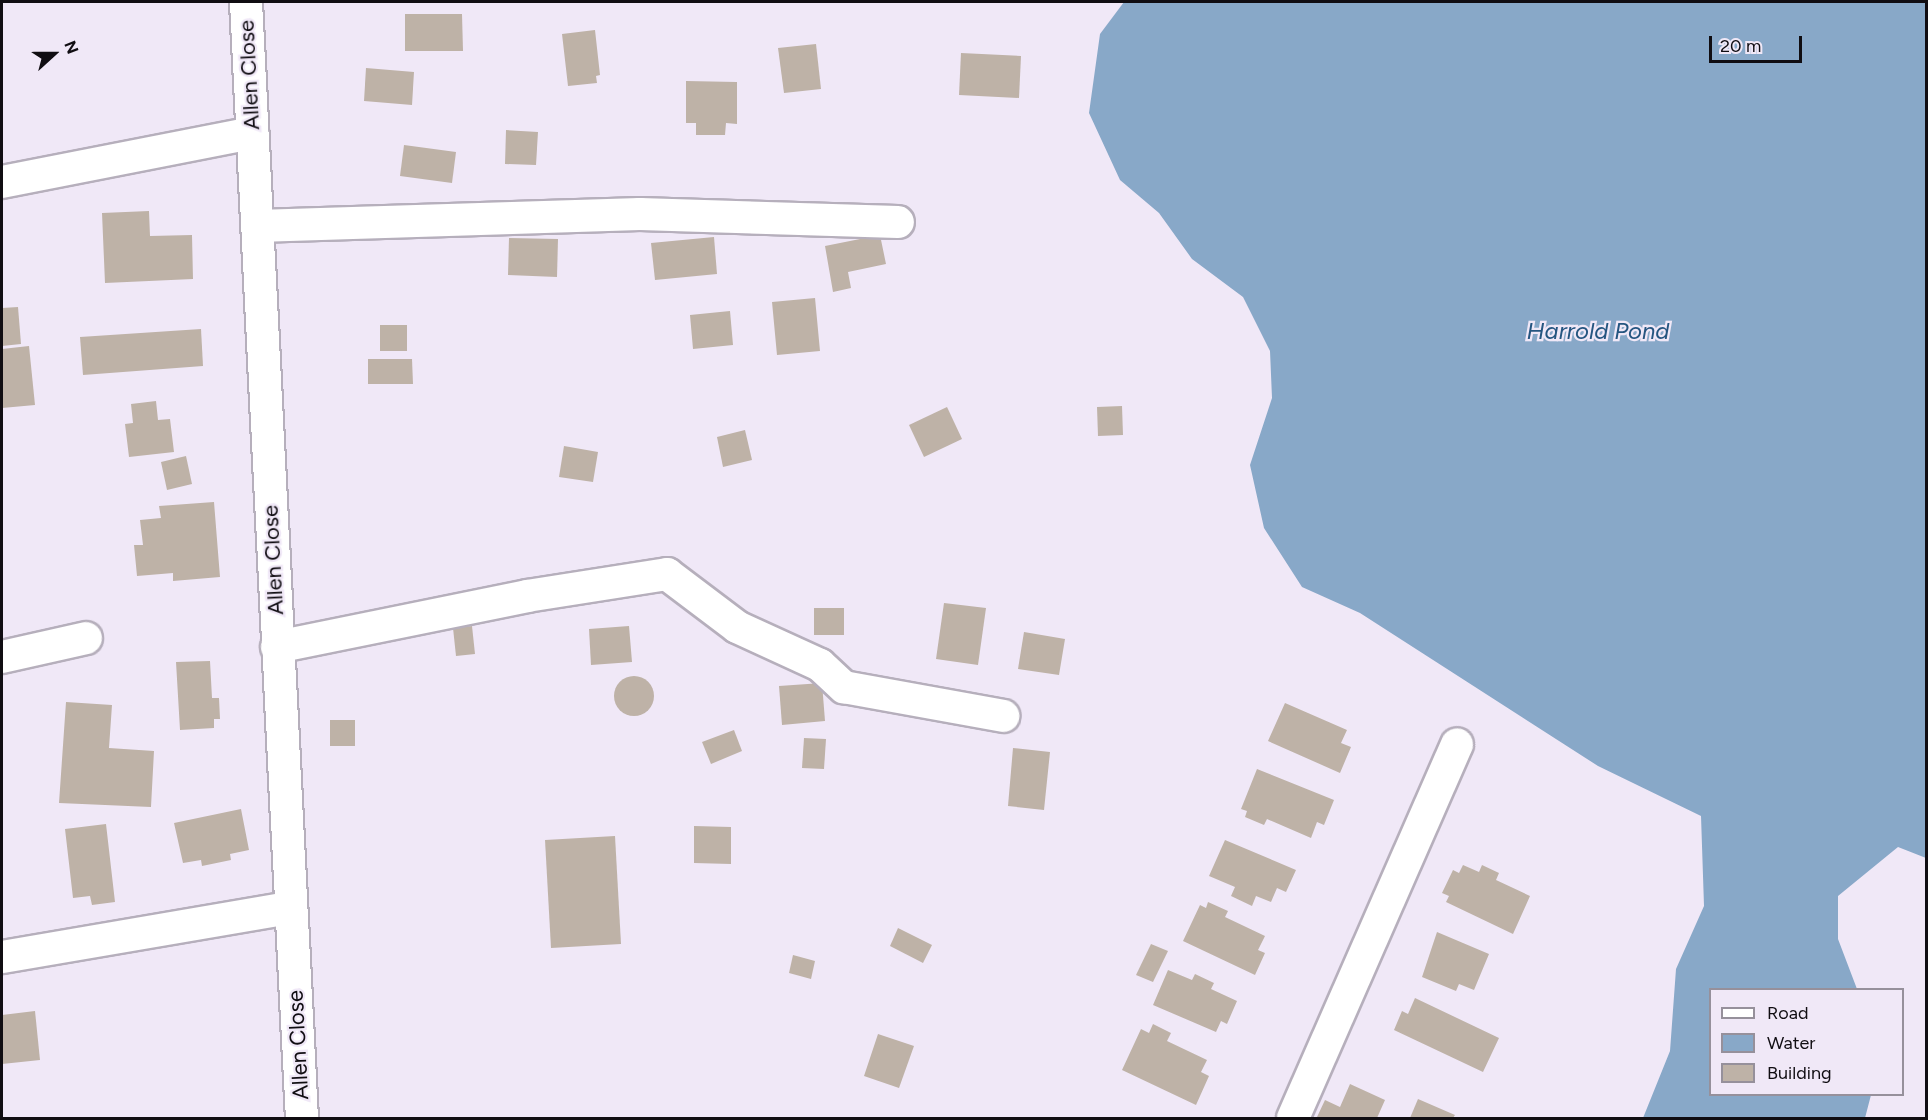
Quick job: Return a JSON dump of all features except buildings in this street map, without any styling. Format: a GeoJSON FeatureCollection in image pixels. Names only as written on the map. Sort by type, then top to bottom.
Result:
{"type":"FeatureCollection","features":[{"type":"Feature","properties":{"kind":"street","name":"Allen Close"},"geometry":{"type":"LineString","coordinates":[[246,2],[302,1119]]}},
{"type":"Feature","properties":{"kind":"street"},"geometry":{"type":"LineString","coordinates":[[2,182],[252,133]]}},
{"type":"Feature","properties":{"kind":"street"},"geometry":{"type":"LineString","coordinates":[[257,226],[640,213],[898,222]]}},
{"type":"Feature","properties":{"kind":"street"},"geometry":{"type":"LineString","coordinates":[[278,647],[527,596],[667,574],[737,627],[820,664],[844,687],[1003,716]]}},
{"type":"Feature","properties":{"kind":"street"},"geometry":{"type":"LineString","coordinates":[[2,657],[86,638]]}},
{"type":"Feature","properties":{"kind":"street"},"geometry":{"type":"LineString","coordinates":[[1293,1119],[1457,744]]}},
{"type":"Feature","properties":{"kind":"street"},"geometry":{"type":"LineString","coordinates":[[2,957],[290,908]]}},
{"type":"Feature","properties":{"kind":"water","name":"Harrold Pond"},"geometry":{"type":"Polygon","coordinates":[[[1124,2],[1926,2],[1926,858],[1898,847],[1838,896],[1838,939],[1857,988],[1709,988],[1709,1096],[1871,1096],[1865,1118],[1643,1118],[1670,1051],[1676,969],[1704,906],[1701,816],[1598,766],[1360,613],[1302,587],[1264,528],[1250,465],[1272,398],[1270,351],[1243,297],[1192,259],[1159,213],[1120,180],[1089,113],[1100,34],[1124,2]]]}}]}
